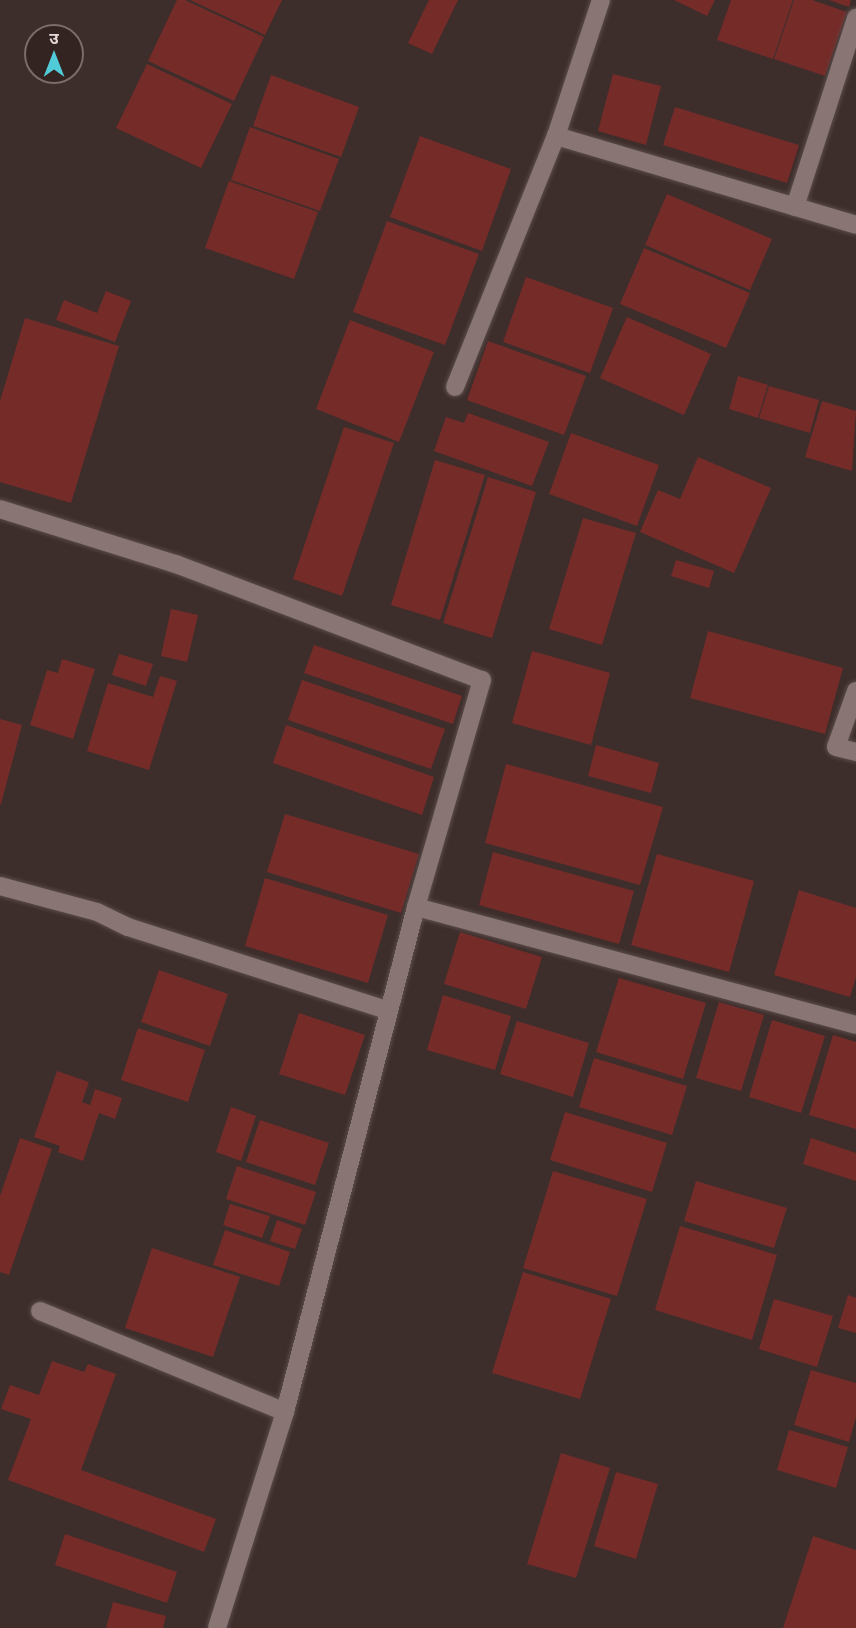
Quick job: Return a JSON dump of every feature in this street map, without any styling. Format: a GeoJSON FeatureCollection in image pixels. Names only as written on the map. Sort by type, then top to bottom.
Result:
{"type":"FeatureCollection","features":[{"type":"Feature","properties":{"kind":"street"},"geometry":{"type":"LineString","coordinates":[[455,387],[556,136],[601,0]]}},
{"type":"Feature","properties":{"kind":"street"},"geometry":{"type":"LineString","coordinates":[[795,207],[856,18]]}},
{"type":"Feature","properties":{"kind":"street"},"geometry":{"type":"LineString","coordinates":[[556,136],[856,225]]}},
{"type":"Feature","properties":{"kind":"street"},"geometry":{"type":"LineString","coordinates":[[0,509],[176,564],[482,680],[416,907],[285,1412],[218,1628]]}},
{"type":"Feature","properties":{"kind":"street"},"geometry":{"type":"LineString","coordinates":[[856,691],[836,747],[856,752]]}},
{"type":"Feature","properties":{"kind":"street"},"geometry":{"type":"LineString","coordinates":[[0,886],[97,912],[128,927],[389,1011]]}},
{"type":"Feature","properties":{"kind":"street"},"geometry":{"type":"LineString","coordinates":[[416,907],[856,1025]]}},
{"type":"Feature","properties":{"kind":"street"},"geometry":{"type":"LineString","coordinates":[[40,1311],[285,1412]]}},
{"type":"Feature","properties":{"kind":"building"},"geometry":{"type":"Polygon","coordinates":[[[177,0],[185,0],[264,37],[234,101],[148,61],[177,0]]]}},
{"type":"Feature","properties":{"kind":"building"},"geometry":{"type":"Polygon","coordinates":[[[190,0],[282,0],[265,35],[190,0]]]}},
{"type":"Feature","properties":{"kind":"building"},"geometry":{"type":"Polygon","coordinates":[[[429,0],[458,0],[432,54],[408,43],[429,0]]]}},
{"type":"Feature","properties":{"kind":"building"},"geometry":{"type":"Polygon","coordinates":[[[674,0],[715,0],[707,16],[674,0]]]}},
{"type":"Feature","properties":{"kind":"building"},"geometry":{"type":"Polygon","coordinates":[[[731,0],[793,0],[773,59],[717,40],[731,0]]]}},
{"type":"Feature","properties":{"kind":"building"},"geometry":{"type":"Polygon","coordinates":[[[794,0],[812,0],[847,12],[825,76],[774,59],[794,0]]]}},
{"type":"Feature","properties":{"kind":"building"},"geometry":{"type":"Polygon","coordinates":[[[829,0],[851,0],[849,7],[829,0]]]}},
{"type":"Feature","properties":{"kind":"building"},"geometry":{"type":"Polygon","coordinates":[[[147,64],[232,104],[201,168],[116,128],[147,64]]]}},
{"type":"Feature","properties":{"kind":"building"},"geometry":{"type":"Polygon","coordinates":[[[613,74],[661,86],[646,145],[598,131],[613,74]]]}},
{"type":"Feature","properties":{"kind":"building"},"geometry":{"type":"Polygon","coordinates":[[[271,75],[359,107],[341,157],[253,126],[271,75]]]}},
{"type":"Feature","properties":{"kind":"building"},"geometry":{"type":"Polygon","coordinates":[[[675,107],[799,145],[787,183],[663,145],[675,107]]]}},
{"type":"Feature","properties":{"kind":"building"},"geometry":{"type":"Polygon","coordinates":[[[250,127],[339,159],[320,211],[231,180],[250,127]]]}},
{"type":"Feature","properties":{"kind":"building"},"geometry":{"type":"Polygon","coordinates":[[[420,136],[511,169],[482,251],[390,217],[420,136]]]}},
{"type":"Feature","properties":{"kind":"building"},"geometry":{"type":"Polygon","coordinates":[[[229,181],[318,212],[294,279],[205,248],[229,181]]]}},
{"type":"Feature","properties":{"kind":"building"},"geometry":{"type":"Polygon","coordinates":[[[667,194],[772,239],[750,290],[645,245],[667,194]]]}},
{"type":"Feature","properties":{"kind":"building"},"geometry":{"type":"Polygon","coordinates":[[[387,221],[479,254],[445,345],[353,312],[387,221]]]}},
{"type":"Feature","properties":{"kind":"building"},"geometry":{"type":"Polygon","coordinates":[[[644,248],[750,293],[726,348],[620,304],[644,248]]]}},
{"type":"Feature","properties":{"kind":"building"},"geometry":{"type":"Polygon","coordinates":[[[526,277],[613,308],[590,373],[503,342],[526,277]]]}},
{"type":"Feature","properties":{"kind":"building"},"geometry":{"type":"Polygon","coordinates":[[[106,291],[131,301],[115,342],[56,320],[64,300],[97,313],[106,291]]]}},
{"type":"Feature","properties":{"kind":"building"},"geometry":{"type":"Polygon","coordinates":[[[627,317],[711,354],[684,415],[600,378],[627,317]]]}},
{"type":"Feature","properties":{"kind":"building"},"geometry":{"type":"Polygon","coordinates":[[[25,318],[119,346],[71,503],[0,482],[0,401],[25,318]]]}},
{"type":"Feature","properties":{"kind":"building"},"geometry":{"type":"Polygon","coordinates":[[[350,320],[434,352],[399,442],[316,409],[350,320]]]}},
{"type":"Feature","properties":{"kind":"building"},"geometry":{"type":"Polygon","coordinates":[[[488,341],[586,376],[564,435],[467,400],[488,341]]]}},
{"type":"Feature","properties":{"kind":"building"},"geometry":{"type":"Polygon","coordinates":[[[738,376],[768,385],[758,418],[729,409],[738,376]]]}},
{"type":"Feature","properties":{"kind":"building"},"geometry":{"type":"Polygon","coordinates":[[[769,386],[819,400],[810,433],[759,418],[769,386]]]}},
{"type":"Feature","properties":{"kind":"building"},"geometry":{"type":"Polygon","coordinates":[[[822,401],[856,411],[852,471],[805,457],[822,401]]]}},
{"type":"Feature","properties":{"kind":"building"},"geometry":{"type":"Polygon","coordinates":[[[468,413],[549,442],[532,486],[434,451],[446,417],[464,423],[468,413]]]}},
{"type":"Feature","properties":{"kind":"building"},"geometry":{"type":"Polygon","coordinates":[[[344,427],[394,443],[342,596],[293,579],[344,427]]]}},
{"type":"Feature","properties":{"kind":"building"},"geometry":{"type":"Polygon","coordinates":[[[571,433],[659,465],[637,526],[549,494],[571,433]]]}},
{"type":"Feature","properties":{"kind":"building"},"geometry":{"type":"Polygon","coordinates":[[[698,457],[771,488],[734,573],[640,532],[658,490],[680,499],[698,457]]]}},
{"type":"Feature","properties":{"kind":"building"},"geometry":{"type":"Polygon","coordinates":[[[435,460],[485,475],[440,620],[391,605],[435,460]]]}},
{"type":"Feature","properties":{"kind":"building"},"geometry":{"type":"Polygon","coordinates":[[[488,477],[536,492],[492,638],[443,623],[488,477]]]}},
{"type":"Feature","properties":{"kind":"building"},"geometry":{"type":"Polygon","coordinates":[[[583,518],[636,533],[602,645],[549,629],[583,518]]]}},
{"type":"Feature","properties":{"kind":"building"},"geometry":{"type":"Polygon","coordinates":[[[676,560],[714,571],[709,588],[671,576],[676,560]]]}},
{"type":"Feature","properties":{"kind":"building"},"geometry":{"type":"Polygon","coordinates":[[[171,609],[198,615],[187,662],[161,656],[171,609]]]}},
{"type":"Feature","properties":{"kind":"building"},"geometry":{"type":"Polygon","coordinates":[[[708,631],[843,668],[825,734],[690,698],[708,631]]]}},
{"type":"Feature","properties":{"kind":"building"},"geometry":{"type":"Polygon","coordinates":[[[314,645],[462,696],[453,724],[304,673],[314,645]]]}},
{"type":"Feature","properties":{"kind":"building"},"geometry":{"type":"Polygon","coordinates":[[[532,651],[610,673],[591,745],[512,723],[532,651]]]}},
{"type":"Feature","properties":{"kind":"building"},"geometry":{"type":"Polygon","coordinates":[[[119,654],[153,664],[146,686],[112,675],[119,654]]]}},
{"type":"Feature","properties":{"kind":"building"},"geometry":{"type":"Polygon","coordinates":[[[62,659],[95,669],[73,739],[30,725],[47,670],[58,673],[62,659]]]}},
{"type":"Feature","properties":{"kind":"building"},"geometry":{"type":"Polygon","coordinates":[[[160,676],[177,681],[149,770],[87,751],[108,683],[153,697],[160,676]]]}},
{"type":"Feature","properties":{"kind":"building"},"geometry":{"type":"Polygon","coordinates":[[[302,680],[445,729],[431,769],[288,720],[302,680]]]}},
{"type":"Feature","properties":{"kind":"building"},"geometry":{"type":"Polygon","coordinates":[[[0,719],[22,725],[1,804],[0,804],[0,719]]]}},
{"type":"Feature","properties":{"kind":"building"},"geometry":{"type":"Polygon","coordinates":[[[286,725],[434,777],[422,815],[273,763],[286,725]]]}},
{"type":"Feature","properties":{"kind":"building"},"geometry":{"type":"Polygon","coordinates":[[[596,745],[659,763],[651,793],[588,776],[596,745]]]}},
{"type":"Feature","properties":{"kind":"building"},"geometry":{"type":"Polygon","coordinates":[[[506,764],[663,807],[640,885],[485,843],[506,764]]]}},
{"type":"Feature","properties":{"kind":"building"},"geometry":{"type":"Polygon","coordinates":[[[285,814],[419,854],[401,913],[267,872],[285,814]]]}},
{"type":"Feature","properties":{"kind":"building"},"geometry":{"type":"Polygon","coordinates":[[[493,852],[634,891],[619,944],[479,905],[493,852]]]}},
{"type":"Feature","properties":{"kind":"building"},"geometry":{"type":"Polygon","coordinates":[[[657,854],[754,881],[729,972],[631,945],[657,854]]]}},
{"type":"Feature","properties":{"kind":"building"},"geometry":{"type":"Polygon","coordinates":[[[265,878],[388,915],[368,983],[245,946],[265,878]]]}},
{"type":"Feature","properties":{"kind":"building"},"geometry":{"type":"Polygon","coordinates":[[[799,890],[856,908],[856,977],[850,997],[774,975],[799,890]]]}},
{"type":"Feature","properties":{"kind":"building"},"geometry":{"type":"Polygon","coordinates":[[[460,932],[542,957],[526,1009],[444,984],[460,932]]]}},
{"type":"Feature","properties":{"kind":"building"},"geometry":{"type":"Polygon","coordinates":[[[159,970],[228,994],[210,1046],[141,1022],[159,970]]]}},
{"type":"Feature","properties":{"kind":"building"},"geometry":{"type":"Polygon","coordinates":[[[619,978],[706,1003],[683,1079],[596,1052],[619,978]]]}},
{"type":"Feature","properties":{"kind":"building"},"geometry":{"type":"Polygon","coordinates":[[[443,995],[511,1016],[495,1070],[427,1050],[443,995]]]}},
{"type":"Feature","properties":{"kind":"building"},"geometry":{"type":"Polygon","coordinates":[[[719,1002],[764,1015],[741,1091],[696,1078],[719,1002]]]}},
{"type":"Feature","properties":{"kind":"building"},"geometry":{"type":"Polygon","coordinates":[[[299,1013],[365,1035],[345,1095],[279,1074],[299,1013]]]}},
{"type":"Feature","properties":{"kind":"building"},"geometry":{"type":"Polygon","coordinates":[[[772,1020],[825,1036],[801,1113],[749,1097],[772,1020]]]}},
{"type":"Feature","properties":{"kind":"building"},"geometry":{"type":"Polygon","coordinates":[[[517,1021],[589,1043],[573,1097],[500,1074],[517,1021]]]}},
{"type":"Feature","properties":{"kind":"building"},"geometry":{"type":"Polygon","coordinates":[[[138,1028],[205,1050],[188,1102],[121,1080],[138,1028]]]}},
{"type":"Feature","properties":{"kind":"building"},"geometry":{"type":"Polygon","coordinates":[[[833,1035],[856,1042],[856,1129],[809,1115],[833,1035]]]}},
{"type":"Feature","properties":{"kind":"building"},"geometry":{"type":"Polygon","coordinates":[[[594,1058],[687,1086],[672,1135],[579,1107],[594,1058]]]}},
{"type":"Feature","properties":{"kind":"building"},"geometry":{"type":"Polygon","coordinates":[[[57,1071],[89,1082],[82,1102],[90,1105],[95,1089],[122,1098],[115,1119],[99,1113],[83,1161],[58,1152],[60,1146],[34,1137],[57,1071]]]}},
{"type":"Feature","properties":{"kind":"building"},"geometry":{"type":"Polygon","coordinates":[[[231,1107],[256,1116],[241,1161],[216,1152],[231,1107]]]}},
{"type":"Feature","properties":{"kind":"building"},"geometry":{"type":"Polygon","coordinates":[[[565,1112],[667,1143],[652,1192],[550,1160],[565,1112]]]}},
{"type":"Feature","properties":{"kind":"building"},"geometry":{"type":"Polygon","coordinates":[[[260,1120],[329,1143],[315,1185],[246,1162],[260,1120]]]}},
{"type":"Feature","properties":{"kind":"building"},"geometry":{"type":"Polygon","coordinates":[[[20,1138],[52,1149],[9,1275],[0,1272],[0,1196],[20,1138]]]}},
{"type":"Feature","properties":{"kind":"building"},"geometry":{"type":"Polygon","coordinates":[[[811,1138],[856,1153],[856,1181],[803,1164],[811,1138]]]}},
{"type":"Feature","properties":{"kind":"building"},"geometry":{"type":"Polygon","coordinates":[[[237,1166],[316,1192],[305,1225],[226,1199],[237,1166]]]}},
{"type":"Feature","properties":{"kind":"building"},"geometry":{"type":"Polygon","coordinates":[[[553,1171],[647,1199],[617,1296],[523,1268],[553,1171]]]}},
{"type":"Feature","properties":{"kind":"building"},"geometry":{"type":"Polygon","coordinates":[[[696,1181],[787,1208],[774,1248],[684,1221],[696,1181]]]}},
{"type":"Feature","properties":{"kind":"building"},"geometry":{"type":"Polygon","coordinates":[[[230,1204],[270,1216],[262,1238],[223,1225],[230,1204]]]}},
{"type":"Feature","properties":{"kind":"building"},"geometry":{"type":"Polygon","coordinates":[[[277,1220],[302,1229],[295,1249],[270,1241],[277,1220]]]}},
{"type":"Feature","properties":{"kind":"building"},"geometry":{"type":"Polygon","coordinates":[[[680,1226],[777,1255],[752,1340],[655,1310],[680,1226]]]}},
{"type":"Feature","properties":{"kind":"building"},"geometry":{"type":"Polygon","coordinates":[[[225,1230],[290,1252],[279,1286],[213,1265],[225,1230]]]}},
{"type":"Feature","properties":{"kind":"building"},"geometry":{"type":"Polygon","coordinates":[[[152,1248],[240,1277],[213,1357],[125,1328],[152,1248]]]}},
{"type":"Feature","properties":{"kind":"building"},"geometry":{"type":"Polygon","coordinates":[[[523,1272],[611,1299],[580,1399],[492,1373],[523,1272]]]}},
{"type":"Feature","properties":{"kind":"building"},"geometry":{"type":"Polygon","coordinates":[[[848,1295],[856,1298],[856,1333],[838,1328],[848,1295]]]}},
{"type":"Feature","properties":{"kind":"building"},"geometry":{"type":"Polygon","coordinates":[[[774,1299],[833,1316],[817,1367],[759,1349],[774,1299]]]}},
{"type":"Feature","properties":{"kind":"building"},"geometry":{"type":"Polygon","coordinates":[[[52,1361],[84,1372],[88,1364],[116,1374],[81,1470],[216,1519],[204,1552],[8,1480],[31,1419],[1,1409],[10,1385],[39,1395],[52,1361]]]}},
{"type":"Feature","properties":{"kind":"building"},"geometry":{"type":"Polygon","coordinates":[[[811,1370],[856,1383],[856,1417],[849,1442],[794,1425],[811,1370]]]}},
{"type":"Feature","properties":{"kind":"building"},"geometry":{"type":"Polygon","coordinates":[[[789,1430],[848,1447],[836,1488],[777,1470],[789,1430]]]}},
{"type":"Feature","properties":{"kind":"building"},"geometry":{"type":"Polygon","coordinates":[[[561,1453],[610,1468],[576,1578],[527,1564],[561,1453]]]}},
{"type":"Feature","properties":{"kind":"building"},"geometry":{"type":"Polygon","coordinates":[[[616,1472],[658,1484],[636,1559],[594,1546],[616,1472]]]}},
{"type":"Feature","properties":{"kind":"building"},"geometry":{"type":"Polygon","coordinates":[[[65,1534],[177,1572],[167,1603],[55,1565],[65,1534]]]}},
{"type":"Feature","properties":{"kind":"building"},"geometry":{"type":"Polygon","coordinates":[[[813,1536],[856,1550],[856,1628],[783,1628],[813,1536]]]}},
{"type":"Feature","properties":{"kind":"building"},"geometry":{"type":"Polygon","coordinates":[[[113,1602],[166,1616],[163,1628],[106,1628],[113,1602]]]}}]}
